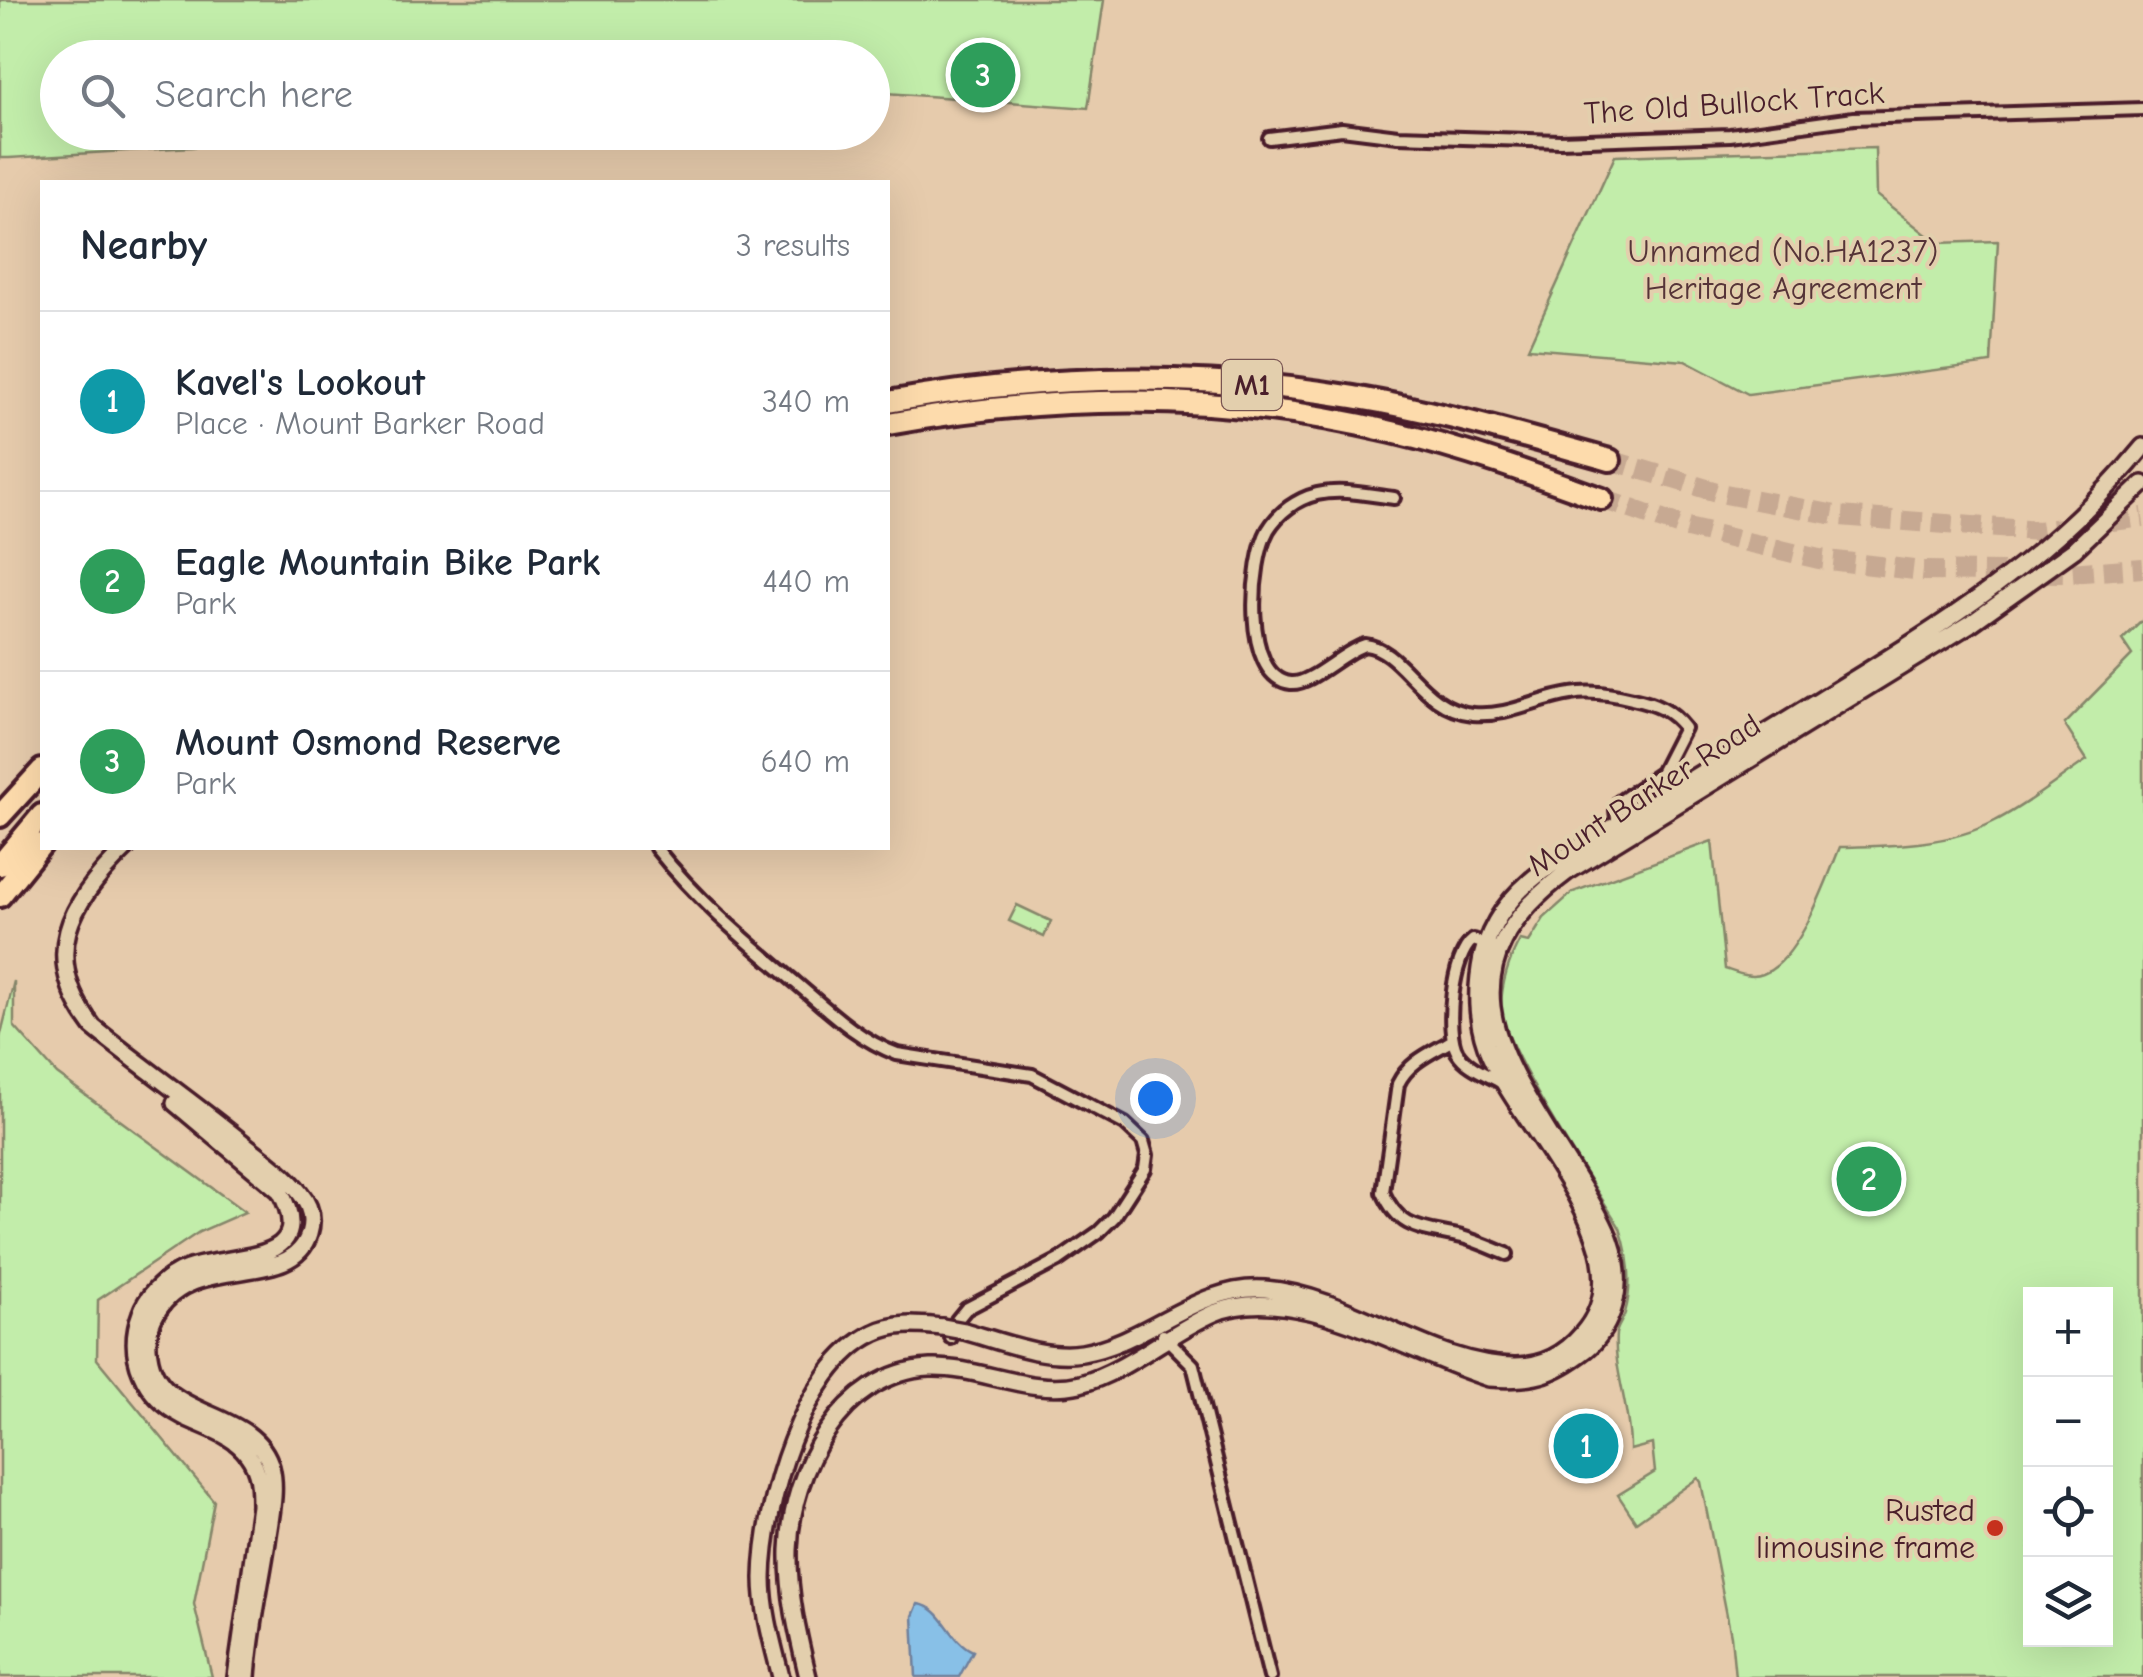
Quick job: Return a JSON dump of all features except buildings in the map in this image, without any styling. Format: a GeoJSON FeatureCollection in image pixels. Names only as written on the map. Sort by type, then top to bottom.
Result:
{"type":"FeatureCollection","features":[{"type":"Feature","properties":{"kind":"highway","name":"M1"},"geometry":{"type":"LineString","coordinates":[[890,402],[970,390],[1086,381],[1165,380],[1260,386],[1416,409],[1610,460]]}},
{"type":"Feature","properties":{"kind":"highway","name":"M1"},"geometry":{"type":"LineString","coordinates":[[890,424],[982,410],[1100,402],[1275,410],[1447,446],[1602,499]]}},
{"type":"Feature","properties":{"kind":"highway"},"geometry":{"type":"LineString","coordinates":[[0,816],[40,772]]}},
{"type":"Feature","properties":{"kind":"highway"},"geometry":{"type":"LineString","coordinates":[[3,881],[40,818]]}},
{"type":"Feature","properties":{"kind":"highway"},"geometry":{"type":"LineString","coordinates":[[3,881],[40,850]]}},
{"type":"Feature","properties":{"kind":"main road","name":"Mount Barker Road"},"geometry":{"type":"LineString","coordinates":[[808,1677],[794,1618],[789,1544],[798,1498],[826,1431],[846,1406],[889,1377],[911,1369],[957,1370],[1043,1386],[1078,1384],[1102,1376],[1213,1298],[1259,1289],[1314,1298],[1475,1360],[1518,1366],[1559,1355],[1583,1334],[1600,1308],[1605,1276],[1602,1256],[1583,1212],[1486,1046],[1479,1015],[1480,970],[1491,946],[1532,899],[1620,831],[1970,606],[2045,549],[2116,480],[2143,447]]}},
{"type":"Feature","properties":{"kind":"main road","name":"Mount Barker Road"},"geometry":{"type":"LineString","coordinates":[[1620,831],[1970,624],[2057,563],[2143,484]]}},
{"type":"Feature","properties":{"kind":"main road"},"geometry":{"type":"LineString","coordinates":[[2045,549],[2057,563]]}},
{"type":"Feature","properties":{"kind":"main road"},"geometry":{"type":"LineString","coordinates":[[115,850],[86,878],[65,913],[58,950],[68,998],[89,1031],[260,1172],[280,1191],[290,1210],[292,1224],[286,1238],[271,1252],[194,1267],[163,1284],[142,1311],[135,1344],[136,1362],[151,1391],[181,1415],[237,1442],[256,1468],[260,1481],[260,1506],[236,1677]]}},
{"type":"Feature","properties":{"kind":"main road"},"geometry":{"type":"LineString","coordinates":[[124,850],[92,882],[71,915],[64,952],[74,997],[94,1027],[268,1162],[300,1194],[310,1210],[312,1225],[306,1243],[294,1257],[264,1268],[204,1276],[184,1283],[163,1302],[148,1338],[149,1359],[171,1393],[193,1408],[249,1433],[267,1456],[272,1470],[270,1520],[247,1677]]}},
{"type":"Feature","properties":{"kind":"main road","name":"Mount Barker Road"},"geometry":{"type":"LineString","coordinates":[[781,1677],[763,1580],[773,1503],[804,1418],[830,1370],[873,1333],[905,1325],[1069,1354],[1161,1332],[1220,1310],[1250,1303],[1282,1304],[1313,1310],[1470,1372],[1520,1380],[1564,1367],[1594,1344],[1616,1296],[1616,1251],[1604,1223],[1516,1079],[1504,1052],[1492,1007],[1491,946]]}},
{"type":"Feature","properties":{"kind":"street","name":"The Old Bullock Track"},"geometry":{"type":"LineString","coordinates":[[1269,138],[1342,129],[1398,136],[1579,140],[1730,136],[1854,118],[2143,109]]}},
{"type":"Feature","properties":{"kind":"street"},"geometry":{"type":"LineString","coordinates":[[1394,498],[1347,492],[1316,494],[1284,511],[1270,527],[1257,564],[1254,608],[1256,633],[1269,668],[1282,680],[1300,682],[1346,652],[1365,645],[1384,652],[1428,695],[1463,712],[1504,713],[1588,692],[1638,700],[1668,710],[1684,728],[1680,740],[1661,773],[1619,802],[1620,831]]}},
{"type":"Feature","properties":{"kind":"street"},"geometry":{"type":"LineString","coordinates":[[658,850],[698,899],[725,924],[846,1027],[880,1048],[1032,1075],[1125,1124],[1144,1141],[1145,1169],[1114,1216],[1059,1260],[966,1309],[952,1332]]}},
{"type":"Feature","properties":{"kind":"street"},"geometry":{"type":"LineString","coordinates":[[1491,946],[1472,940],[1461,955],[1452,996],[1453,1040],[1456,1050],[1471,1066],[1506,1084]]}},
{"type":"Feature","properties":{"kind":"street"},"geometry":{"type":"LineString","coordinates":[[1453,1040],[1404,1072],[1394,1100],[1384,1192],[1389,1206],[1412,1226],[1472,1240],[1507,1254]]}},
{"type":"Feature","properties":{"kind":"street"},"geometry":{"type":"LineString","coordinates":[[1161,1332],[1193,1365],[1270,1677]]}},
{"type":"Feature","properties":{"kind":"green space"},"geometry":{"type":"Polygon","coordinates":[[[0,0],[1104,0],[1088,108],[890,93],[890,40],[40,40],[40,150],[135,150],[0,158],[0,0]]]}},
{"type":"Feature","properties":{"kind":"green space","name":"Unnamed (No.HA1237) Heritage Agreement"},"geometry":{"type":"Polygon","coordinates":[[[1875,148],[1876,195],[1937,243],[1998,241],[1991,363],[1748,394],[1685,361],[1528,348],[1615,156],[1875,148]]]}},
{"type":"Feature","properties":{"kind":"green space"},"geometry":{"type":"Polygon","coordinates":[[[2143,620],[2143,1677],[1735,1677],[1731,1636],[1701,1482],[1698,1478],[1636,1522],[1618,1495],[1655,1472],[1652,1444],[1630,1450],[1617,1361],[1616,1334],[1629,1292],[1626,1249],[1620,1228],[1532,1083],[1505,1025],[1501,1005],[1509,963],[1520,940],[1529,942],[1544,918],[1573,892],[1712,841],[1725,969],[1749,976],[1763,974],[1776,966],[1799,937],[1840,847],[1919,843],[1977,829],[2019,808],[2087,760],[2064,724],[2132,655],[2122,640],[2143,620]]]}},
{"type":"Feature","properties":{"kind":"green space"},"geometry":{"type":"Polygon","coordinates":[[[1017,905],[1051,921],[1044,937],[1009,921],[1017,905]]]}},
{"type":"Feature","properties":{"kind":"green space"},"geometry":{"type":"Polygon","coordinates":[[[14,981],[14,1026],[57,1074],[245,1212],[199,1232],[98,1300],[97,1359],[214,1501],[194,1604],[212,1677],[0,1677],[0,1038],[14,981]]]}},
{"type":"Feature","properties":{"kind":"water"},"geometry":{"type":"Polygon","coordinates":[[[918,1604],[934,1611],[973,1651],[959,1677],[916,1677],[913,1616],[918,1604]]]}},
{"type":"Feature","properties":{"kind":"tunnel"},"geometry":{"type":"LineString","coordinates":[[1610,460],[1720,493],[1840,516],[2038,531],[2143,517]]}},
{"type":"Feature","properties":{"kind":"tunnel"},"geometry":{"type":"LineString","coordinates":[[1602,499],[1683,527],[1819,559],[1923,571],[2068,573],[2143,568]]}},
{"type":"Feature","properties":{"kind":"place","name":"Mount Osmond Reserve"},"geometry":{"type":"Point","coordinates":[983,75]}},
{"type":"Feature","properties":{"kind":"place","name":"Eagle Mountain Bike Park"},"geometry":{"type":"Point","coordinates":[1869,1179]}},
{"type":"Feature","properties":{"kind":"place","name":"Kavel's Lookout"},"geometry":{"type":"Point","coordinates":[1586,1446]}},
{"type":"Feature","properties":{"kind":"place","name":"Rusted limousine frame"},"geometry":{"type":"Point","coordinates":[1995,1528]}}]}
